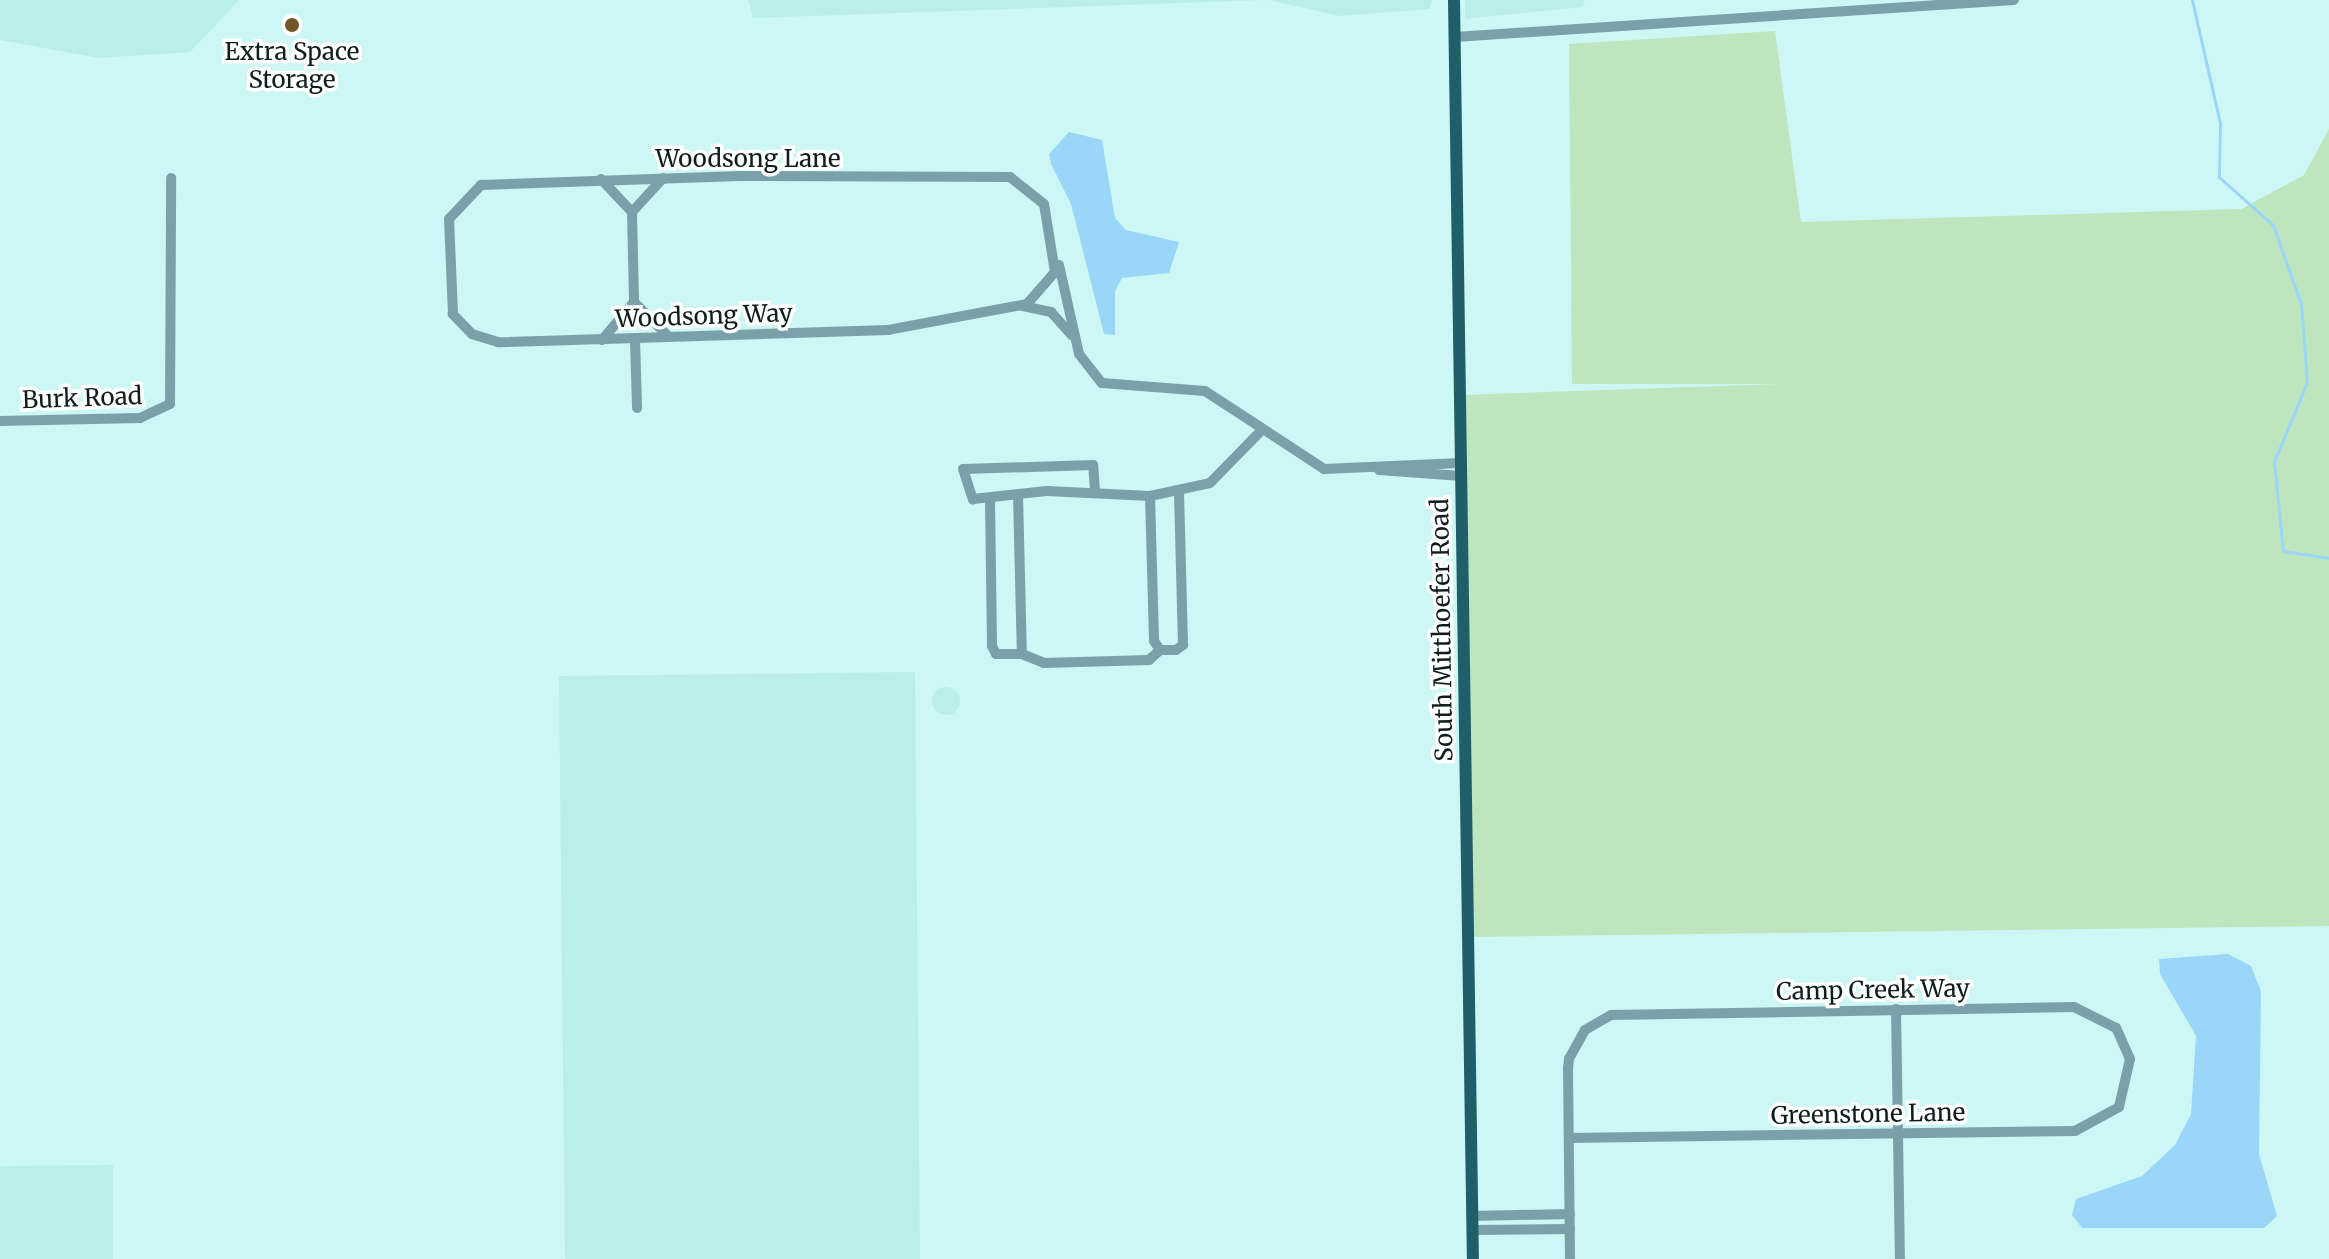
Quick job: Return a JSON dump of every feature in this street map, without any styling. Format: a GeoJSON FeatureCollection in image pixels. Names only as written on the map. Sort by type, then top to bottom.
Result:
{"type":"FeatureCollection","features":[{"type":"Feature","properties":{"kind":"main road","name":"South Mitthoefer Road"},"geometry":{"type":"LineString","coordinates":[[1454,0],[1473,1259]]}},
{"type":"Feature","properties":{"kind":"street"},"geometry":{"type":"LineString","coordinates":[[1455,37],[2014,0]]}},
{"type":"Feature","properties":{"kind":"street","name":"Woodsong Lane"},"geometry":{"type":"LineString","coordinates":[[448,263],[449,219],[474,188],[601,179],[1010,177],[1041,200],[1076,341]]}},
{"type":"Feature","properties":{"kind":"street","name":"Burk Road"},"geometry":{"type":"LineString","coordinates":[[0,421],[164,411],[175,383],[171,178]]}},
{"type":"Feature","properties":{"kind":"street"},"geometry":{"type":"LineString","coordinates":[[632,212],[663,178]]}},
{"type":"Feature","properties":{"kind":"street"},"geometry":{"type":"LineString","coordinates":[[601,179],[632,212],[634,302],[602,340]]}},
{"type":"Feature","properties":{"kind":"street"},"geometry":{"type":"LineString","coordinates":[[1019,307],[1049,284],[1057,255]]}},
{"type":"Feature","properties":{"kind":"street","name":"Woodsong Way"},"geometry":{"type":"LineString","coordinates":[[448,263],[453,314],[480,338],[602,340],[888,330],[1019,307],[1051,312],[1076,341],[1090,373],[1105,385],[1203,390],[1315,467],[1462,469]]}},
{"type":"Feature","properties":{"kind":"street"},"geometry":{"type":"LineString","coordinates":[[634,302],[668,336]]}},
{"type":"Feature","properties":{"kind":"street"},"geometry":{"type":"LineString","coordinates":[[635,339],[637,408]]}},
{"type":"Feature","properties":{"kind":"street"},"geometry":{"type":"LineString","coordinates":[[1095,491],[1093,465],[963,469],[973,499],[1095,491],[1150,496],[1179,493],[1210,483],[1261,431]]}},
{"type":"Feature","properties":{"kind":"street"},"geometry":{"type":"LineString","coordinates":[[990,500],[992,646],[996,654],[1022,654],[1044,663],[1149,660],[1160,650],[1183,645],[1179,493]]}},
{"type":"Feature","properties":{"kind":"street"},"geometry":{"type":"LineString","coordinates":[[1018,495],[1022,654]]}},
{"type":"Feature","properties":{"kind":"street"},"geometry":{"type":"LineString","coordinates":[[1150,496],[1154,641],[1160,650]]}},
{"type":"Feature","properties":{"kind":"street","name":"Camp Creek Way"},"geometry":{"type":"LineString","coordinates":[[1569,1138],[1569,1059],[1585,1030],[1622,1013],[2074,1007],[2116,1028],[2131,1068]]}},
{"type":"Feature","properties":{"kind":"street"},"geometry":{"type":"LineString","coordinates":[[1896,1009],[1900,1259]]}},
{"type":"Feature","properties":{"kind":"street","name":"Greenstone Lane"},"geometry":{"type":"LineString","coordinates":[[1569,1138],[2086,1129],[2119,1107],[2131,1068]]}},
{"type":"Feature","properties":{"kind":"street"},"geometry":{"type":"LineString","coordinates":[[1569,1138],[1570,1259]]}},
{"type":"Feature","properties":{"kind":"street"},"geometry":{"type":"LineString","coordinates":[[1472,1216],[1570,1214]]}},
{"type":"Feature","properties":{"kind":"street"},"geometry":{"type":"LineString","coordinates":[[1472,1230],[1570,1229]]}},
{"type":"Feature","properties":{"kind":"shaded area"},"geometry":{"type":"Polygon","coordinates":[[[0,0],[239,0],[190,52],[99,58],[0,40],[0,0]]]}},
{"type":"Feature","properties":{"kind":"shaded area"},"geometry":{"type":"Polygon","coordinates":[[[748,0],[1264,0],[753,18],[748,0]]]}},
{"type":"Feature","properties":{"kind":"shaded area"},"geometry":{"type":"Polygon","coordinates":[[[1269,0],[1432,0],[1430,9],[1340,16],[1269,0]]]}},
{"type":"Feature","properties":{"kind":"shaded area"},"geometry":{"type":"Polygon","coordinates":[[[1465,0],[1585,0],[1582,7],[1465,19],[1465,0]]]}},
{"type":"Feature","properties":{"kind":"shaded area"},"geometry":{"type":"Polygon","coordinates":[[[1069,132],[1102,140],[1115,218],[1126,230],[1179,242],[1169,273],[1122,278],[1115,291],[1115,335],[1104,334],[1071,204],[1051,164],[1049,154],[1069,132]]]}},
{"type":"Feature","properties":{"kind":"shaded area"},"geometry":{"type":"Polygon","coordinates":[[[915,672],[920,1259],[565,1259],[559,676],[915,672]]]}},
{"type":"Feature","properties":{"kind":"shaded area"},"geometry":{"type":"Polygon","coordinates":[[[946,687],[956,691],[960,701],[956,711],[946,715],[936,711],[932,701],[936,691],[946,687]]]}},
{"type":"Feature","properties":{"kind":"shaded area"},"geometry":{"type":"Polygon","coordinates":[[[2228,954],[2251,966],[2261,991],[2259,1154],[2277,1216],[2264,1228],[2082,1228],[2072,1215],[2076,1199],[2142,1176],[2175,1145],[2191,1114],[2196,1036],[2160,974],[2159,959],[2228,954]]]}},
{"type":"Feature","properties":{"kind":"shaded area"},"geometry":{"type":"Polygon","coordinates":[[[113,1165],[113,1259],[0,1259],[0,1166],[113,1165]]]}},
{"type":"Feature","properties":{"kind":"green space"},"geometry":{"type":"Polygon","coordinates":[[[1775,31],[1801,222],[2241,209],[2304,175],[2329,129],[2329,926],[1468,937],[1461,395],[1781,384],[1572,384],[1569,44],[1775,31]]]}},
{"type":"Feature","properties":{"kind":"waterway"},"geometry":{"type":"LineString","coordinates":[[2192,0],[2220,123],[2219,177],[2273,225],[2301,304],[2307,382],[2274,462],[2283,551],[2329,558]]}},
{"type":"Feature","properties":{"kind":"place","name":"Extra Space Storage"},"geometry":{"type":"Point","coordinates":[292,25]}}]}
